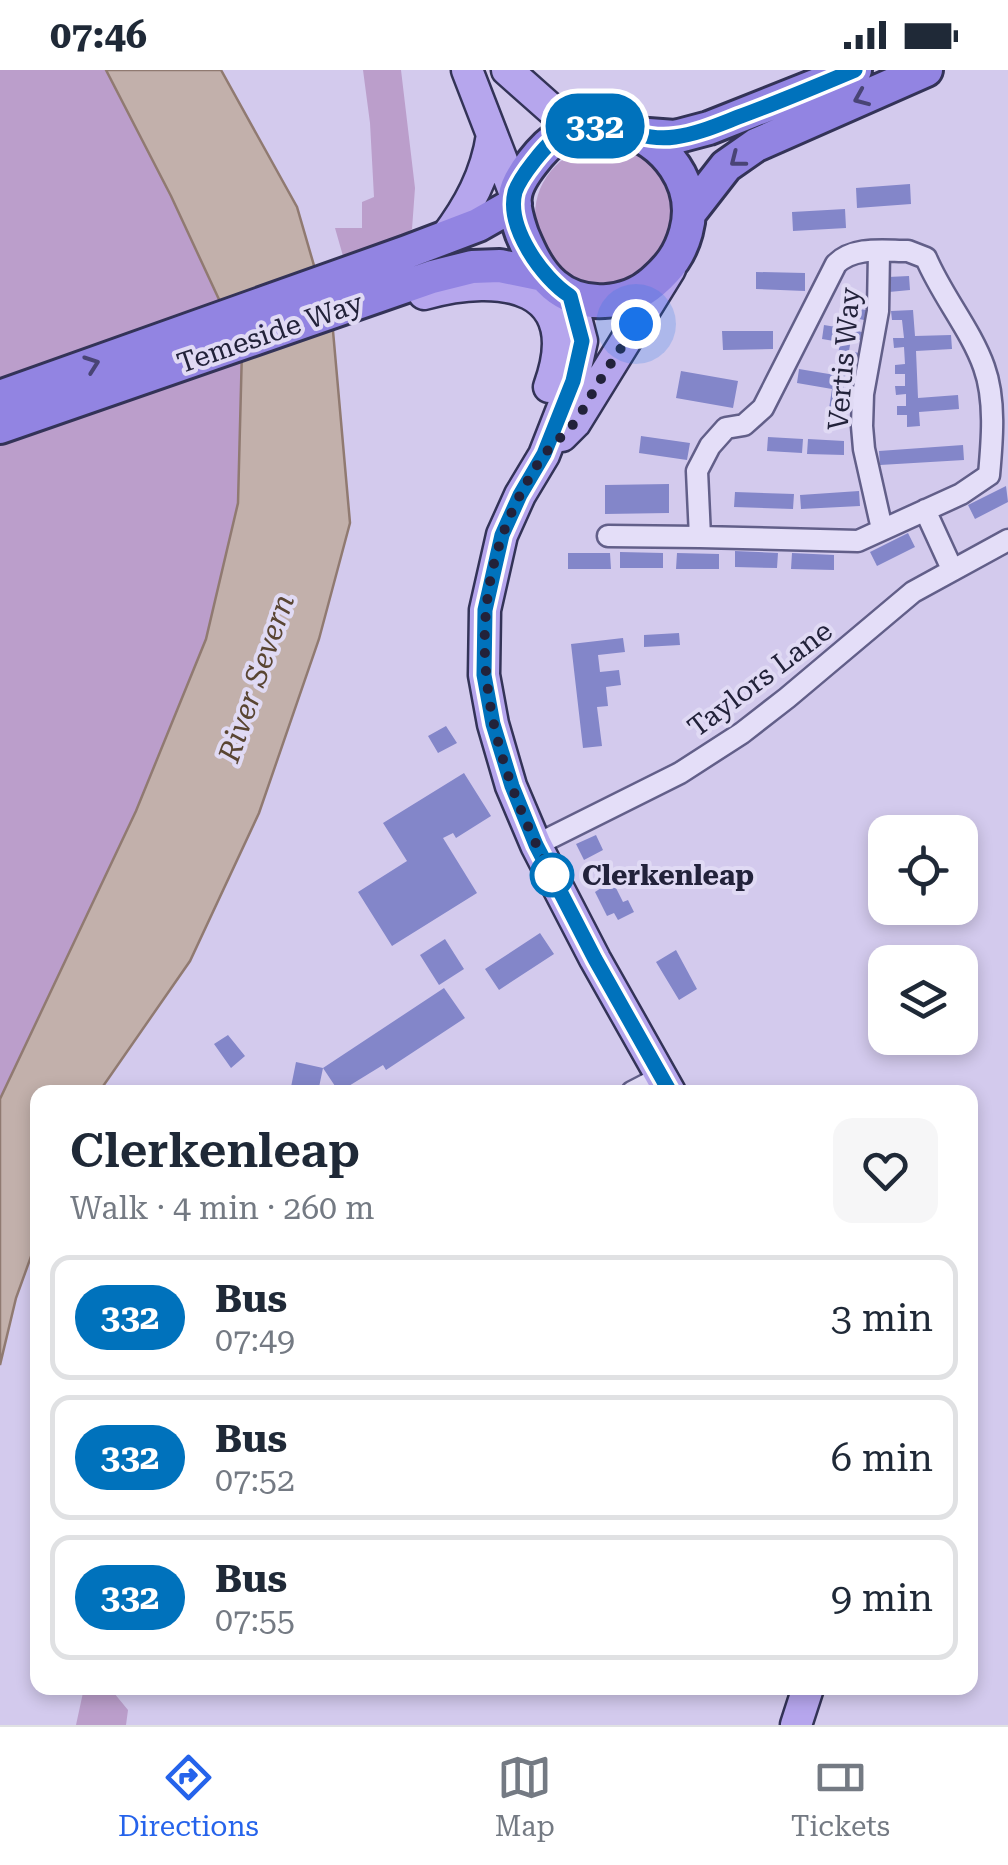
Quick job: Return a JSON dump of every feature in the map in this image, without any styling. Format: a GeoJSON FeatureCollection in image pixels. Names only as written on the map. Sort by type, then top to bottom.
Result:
{"type":"FeatureCollection","features":[{"type":"Feature","properties":{"kind":"highway"},"geometry":{"type":"LineString","coordinates":[[636,134],[675,137],[709,128],[855,70]]}},
{"type":"Feature","properties":{"kind":"highway"},"geometry":{"type":"LineString","coordinates":[[690,211],[726,166],[756,145],[926,70]]}},
{"type":"Feature","properties":{"kind":"highway"},"geometry":{"type":"LineString","coordinates":[[581,126],[617,127],[636,134],[666,155],[684,180],[690,211],[682,246],[671,266],[644,291],[623,300],[570,296],[556,286],[532,257],[517,221],[515,199],[523,177],[558,136],[581,126]]}},
{"type":"Feature","properties":{"kind":"highway","name":"Temeside Way"},"geometry":{"type":"LineString","coordinates":[[0,396],[478,226],[515,199]]}},
{"type":"Feature","properties":{"kind":"highway","name":"Temeside Way"},"geometry":{"type":"LineString","coordinates":[[0,428],[298,323],[396,295],[472,267],[500,266],[544,274]]}},
{"type":"Feature","properties":{"kind":"main road"},"geometry":{"type":"LineString","coordinates":[[467,70],[515,199]]}},
{"type":"Feature","properties":{"kind":"main road"},"geometry":{"type":"LineString","coordinates":[[507,70],[551,108],[581,126]]}},
{"type":"Feature","properties":{"kind":"main road"},"geometry":{"type":"LineString","coordinates":[[445,238],[473,198],[492,136]]}},
{"type":"Feature","properties":{"kind":"main road"},"geometry":{"type":"LineString","coordinates":[[544,454],[574,423],[671,266]]}},
{"type":"Feature","properties":{"kind":"main road"},"geometry":{"type":"LineString","coordinates":[[396,295],[491,284],[526,290],[541,302],[559,340],[558,361],[549,387],[544,454]]}},
{"type":"Feature","properties":{"kind":"main road"},"geometry":{"type":"LineString","coordinates":[[570,296],[582,341],[573,381],[544,454],[502,535],[485,610],[484,675],[493,724],[536,845],[665,1085]]}},
{"type":"Feature","properties":{"kind":"main road"},"geometry":{"type":"LineString","coordinates":[[796,1725],[806,1695]]}},
{"type":"Feature","properties":{"kind":"street"},"geometry":{"type":"LineString","coordinates":[[608,536],[700,538],[858,540],[961,494],[989,475],[990,397],[985,370],[926,258],[908,251],[855,252],[836,264],[763,408],[744,425],[726,428],[710,446],[698,471],[700,538]]}},
{"type":"Feature","properties":{"kind":"street","name":"Vertis Way"},"geometry":{"type":"LineString","coordinates":[[878,252],[878,312],[863,394],[862,426],[882,530]]}},
{"type":"Feature","properties":{"kind":"street"},"geometry":{"type":"LineString","coordinates":[[925,510],[952,569]]}},
{"type":"Feature","properties":{"kind":"street","name":"Taylors Lane"},"geometry":{"type":"LineString","coordinates":[[536,845],[680,772],[742,733],[913,592],[1008,540]]}},
{"type":"Feature","properties":{"kind":"shaded area"},"geometry":{"type":"Polygon","coordinates":[[[0,70],[106,70],[171,196],[242,349],[238,503],[206,639],[136,811],[0,1099],[0,70]]]}},
{"type":"Feature","properties":{"kind":"shaded area"},"geometry":{"type":"Polygon","coordinates":[[[363,70],[401,70],[415,188],[412,229],[345,263],[335,228],[362,228],[362,202],[374,197],[363,70]]]}},
{"type":"Feature","properties":{"kind":"shaded area"},"geometry":{"type":"Polygon","coordinates":[[[604,146],[630,151],[653,166],[668,189],[673,215],[668,241],[653,264],[630,279],[604,284],[578,279],[555,264],[540,241],[535,215],[540,189],[555,166],[578,151],[604,146]]]}},
{"type":"Feature","properties":{"kind":"shaded area"},"geometry":{"type":"Polygon","coordinates":[[[82,1695],[116,1695],[128,1710],[126,1725],[76,1725],[82,1695]]]}},
{"type":"Feature","properties":{"kind":"water","name":"River Severn"},"geometry":{"type":"Polygon","coordinates":[[[106,70],[221,70],[297,207],[333,331],[350,523],[319,639],[259,813],[190,961],[104,1085],[30,1085],[30,1259],[0,1365],[0,1099],[136,811],[206,639],[238,503],[242,349],[171,196],[106,70]]]}},
{"type":"Feature","properties":{"kind":"building"},"geometry":{"type":"Polygon","coordinates":[[[910,184],[911,204],[857,208],[856,188],[910,184]]]}},
{"type":"Feature","properties":{"kind":"building"},"geometry":{"type":"Polygon","coordinates":[[[845,209],[846,228],[793,231],[792,212],[845,209]]]}},
{"type":"Feature","properties":{"kind":"building"},"geometry":{"type":"Polygon","coordinates":[[[756,272],[805,273],[805,291],[756,289],[756,272]]]}},
{"type":"Feature","properties":{"kind":"building"},"geometry":{"type":"Polygon","coordinates":[[[909,276],[910,290],[889,292],[888,277],[909,276]]]}},
{"type":"Feature","properties":{"kind":"building"},"geometry":{"type":"Polygon","coordinates":[[[845,307],[866,310],[864,320],[854,318],[852,330],[862,332],[861,340],[851,339],[849,351],[859,353],[857,360],[848,358],[845,377],[855,378],[854,387],[844,385],[842,397],[853,399],[851,407],[841,406],[838,424],[827,422],[832,389],[797,383],[799,369],[835,375],[840,342],[822,339],[824,325],[842,328],[845,307]]]}},
{"type":"Feature","properties":{"kind":"building"},"geometry":{"type":"Polygon","coordinates":[[[913,310],[915,336],[951,335],[952,349],[916,351],[918,398],[958,395],[959,409],[919,412],[920,426],[907,427],[907,415],[897,415],[897,406],[906,406],[906,394],[896,395],[895,386],[905,386],[905,374],[895,374],[895,365],[905,364],[904,347],[894,348],[893,338],[904,338],[902,320],[892,320],[891,311],[913,310]]]}},
{"type":"Feature","properties":{"kind":"building"},"geometry":{"type":"Polygon","coordinates":[[[722,331],[773,331],[773,349],[723,350],[722,331]]]}},
{"type":"Feature","properties":{"kind":"building"},"geometry":{"type":"Polygon","coordinates":[[[681,371],[738,381],[733,408],[676,398],[681,371]]]}},
{"type":"Feature","properties":{"kind":"building"},"geometry":{"type":"Polygon","coordinates":[[[641,436],[690,443],[687,460],[639,453],[641,436]]]}},
{"type":"Feature","properties":{"kind":"building"},"geometry":{"type":"Polygon","coordinates":[[[768,437],[803,439],[802,453],[767,451],[768,437]]]}},
{"type":"Feature","properties":{"kind":"building"},"geometry":{"type":"Polygon","coordinates":[[[808,439],[844,441],[844,455],[807,454],[808,439]]]}},
{"type":"Feature","properties":{"kind":"building"},"geometry":{"type":"Polygon","coordinates":[[[963,445],[964,460],[880,465],[879,451],[963,445]]]}},
{"type":"Feature","properties":{"kind":"building"},"geometry":{"type":"Polygon","coordinates":[[[669,484],[669,513],[605,514],[605,485],[669,484]]]}},
{"type":"Feature","properties":{"kind":"building"},"geometry":{"type":"Polygon","coordinates":[[[1006,486],[1008,502],[975,519],[968,505],[1006,486]]]}},
{"type":"Feature","properties":{"kind":"building"},"geometry":{"type":"Polygon","coordinates":[[[859,491],[860,506],[801,509],[800,495],[859,491]]]}},
{"type":"Feature","properties":{"kind":"building"},"geometry":{"type":"Polygon","coordinates":[[[735,492],[794,494],[793,509],[734,507],[735,492]]]}},
{"type":"Feature","properties":{"kind":"building"},"geometry":{"type":"Polygon","coordinates":[[[908,533],[915,547],[877,566],[870,552],[908,533]]]}},
{"type":"Feature","properties":{"kind":"building"},"geometry":{"type":"Polygon","coordinates":[[[735,551],[778,553],[777,568],[735,567],[735,551]]]}},
{"type":"Feature","properties":{"kind":"building"},"geometry":{"type":"Polygon","coordinates":[[[620,552],[663,553],[663,568],[620,568],[620,552]]]}},
{"type":"Feature","properties":{"kind":"building"},"geometry":{"type":"Polygon","coordinates":[[[568,553],[610,553],[611,569],[568,569],[568,553]]]}},
{"type":"Feature","properties":{"kind":"building"},"geometry":{"type":"Polygon","coordinates":[[[677,553],[719,554],[719,569],[676,569],[677,553]]]}},
{"type":"Feature","properties":{"kind":"building"},"geometry":{"type":"Polygon","coordinates":[[[792,553],[834,555],[834,570],[791,569],[792,553]]]}},
{"type":"Feature","properties":{"kind":"building"},"geometry":{"type":"Polygon","coordinates":[[[679,633],[680,645],[644,647],[644,635],[679,633]]]}},
{"type":"Feature","properties":{"kind":"building"},"geometry":{"type":"Polygon","coordinates":[[[623,638],[625,652],[598,655],[600,672],[619,670],[621,685],[606,687],[608,706],[597,707],[602,746],[583,748],[571,644],[623,638]]]}},
{"type":"Feature","properties":{"kind":"building"},"geometry":{"type":"Polygon","coordinates":[[[446,726],[457,743],[438,753],[428,736],[446,726]]]}},
{"type":"Feature","properties":{"kind":"building"},"geometry":{"type":"Polygon","coordinates":[[[464,773],[491,816],[456,838],[453,833],[443,838],[477,893],[392,946],[358,892],[407,861],[383,823],[464,773]]]}},
{"type":"Feature","properties":{"kind":"building"},"geometry":{"type":"Polygon","coordinates":[[[596,835],[603,850],[584,860],[576,844],[596,835]]]}},
{"type":"Feature","properties":{"kind":"building"},"geometry":{"type":"Polygon","coordinates":[[[619,869],[623,877],[613,882],[623,902],[628,900],[634,912],[618,920],[614,913],[607,916],[595,892],[601,888],[596,880],[619,869]]]}},
{"type":"Feature","properties":{"kind":"building"},"geometry":{"type":"Polygon","coordinates":[[[540,933],[554,954],[499,990],[485,969],[540,933]]]}},
{"type":"Feature","properties":{"kind":"building"},"geometry":{"type":"Polygon","coordinates":[[[445,939],[464,969],[439,985],[420,955],[445,939]]]}},
{"type":"Feature","properties":{"kind":"building"},"geometry":{"type":"Polygon","coordinates":[[[676,950],[697,989],[679,1000],[656,962],[676,950]]]}},
{"type":"Feature","properties":{"kind":"building"},"geometry":{"type":"Polygon","coordinates":[[[444,988],[465,1018],[386,1070],[383,1065],[350,1085],[334,1085],[323,1068],[444,988]]]}},
{"type":"Feature","properties":{"kind":"building"},"geometry":{"type":"Polygon","coordinates":[[[228,1035],[245,1056],[231,1068],[214,1044],[228,1035]]]}},
{"type":"Feature","properties":{"kind":"building"},"geometry":{"type":"Polygon","coordinates":[[[296,1062],[323,1068],[319,1085],[291,1085],[296,1062]]]}},
{"type":"Feature","properties":{"kind":"bus line","name":"332"},"geometry":{"type":"LineString","coordinates":[[666,1085],[536,845],[493,724],[484,675],[485,610],[502,535],[544,454],[573,381],[582,341],[570,296],[544,274],[532,257],[517,221],[515,194],[538,155],[558,136],[581,126],[617,127],[636,134],[675,137],[709,128],[855,70]]}},
{"type":"Feature","properties":{"kind":"place","name":"Clerkenleap"},"geometry":{"type":"Point","coordinates":[552,875]}},
{"type":"Feature","properties":{"kind":"route"},"geometry":{"type":"LineString","coordinates":[[552,875],[512,786],[493,724],[484,675],[488,590],[502,535],[520,495],[544,454],[574,423],[636,324]]}}]}
